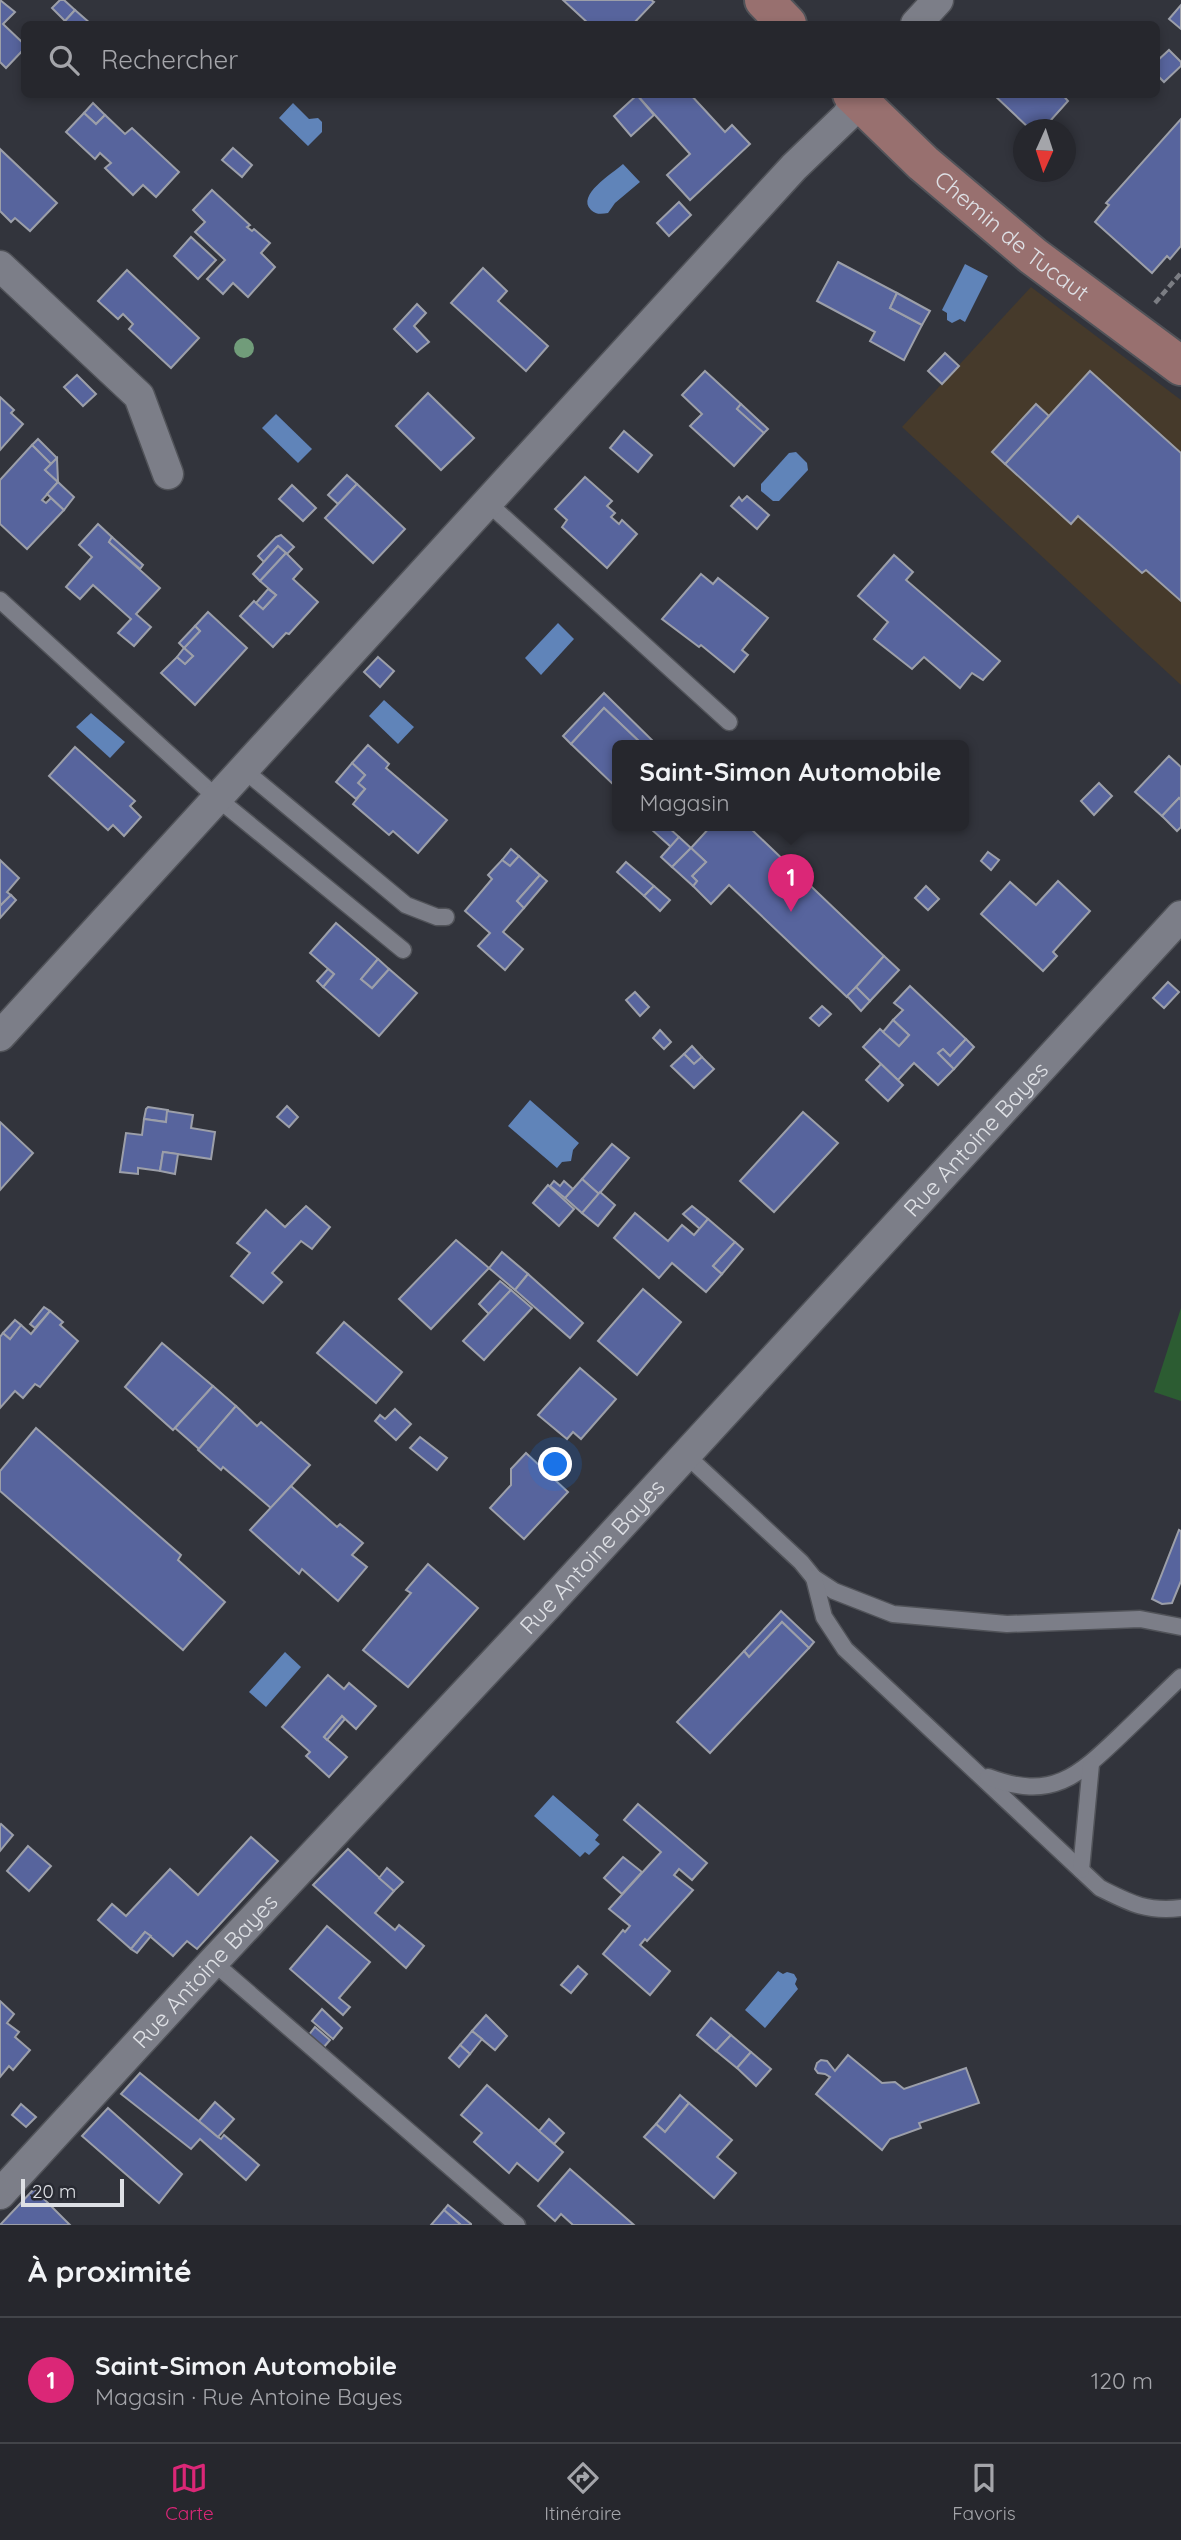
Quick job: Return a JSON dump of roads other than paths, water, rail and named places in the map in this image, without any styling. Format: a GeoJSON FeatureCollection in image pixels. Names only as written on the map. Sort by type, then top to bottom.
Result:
{"type":"FeatureCollection","features":[{"type":"Feature","properties":{"kind":"main road"},"geometry":{"type":"LineString","coordinates":[[764,0],[784,21]]}},
{"type":"Feature","properties":{"kind":"main road","name":"Chemin de Tucaut"},"geometry":{"type":"LineString","coordinates":[[858,98],[923,163],[1033,256],[1181,366]]}},
{"type":"Feature","properties":{"kind":"street"},"geometry":{"type":"LineString","coordinates":[[919,21],[938,0]]}},
{"type":"Feature","properties":{"kind":"street"},"geometry":{"type":"LineString","coordinates":[[0,1036],[794,167],[847,116],[855,98]]}},
{"type":"Feature","properties":{"kind":"street"},"geometry":{"type":"LineString","coordinates":[[0,266],[139,396],[168,474]]}},
{"type":"Feature","properties":{"kind":"street","name":"Rue Antoine Bayes"},"geometry":{"type":"LineString","coordinates":[[0,2194],[1181,916]]}},
{"type":"Feature","properties":{"kind":"lane"},"geometry":{"type":"LineString","coordinates":[[488,503],[729,722]]}},
{"type":"Feature","properties":{"kind":"lane"},"geometry":{"type":"LineString","coordinates":[[0,600],[217,798],[403,950]]}},
{"type":"Feature","properties":{"kind":"lane"},"geometry":{"type":"LineString","coordinates":[[244,770],[406,905],[437,917],[446,917]]}},
{"type":"Feature","properties":{"kind":"lane"},"geometry":{"type":"LineString","coordinates":[[685,1454],[801,1562],[814,1578],[834,1591],[893,1614],[1007,1624],[1140,1619],[1181,1627]]}},
{"type":"Feature","properties":{"kind":"lane"},"geometry":{"type":"LineString","coordinates":[[814,1578],[824,1617],[845,1648],[1100,1888],[1135,1906],[1160,1910],[1181,1908]]}},
{"type":"Feature","properties":{"kind":"lane"},"geometry":{"type":"LineString","coordinates":[[980,1773],[1012,1786],[1042,1787],[1070,1779],[1091,1764],[1181,1677]]}},
{"type":"Feature","properties":{"kind":"lane"},"geometry":{"type":"LineString","coordinates":[[1081,1870],[1091,1764]]}},
{"type":"Feature","properties":{"kind":"lane"},"geometry":{"type":"LineString","coordinates":[[213,1962],[517,2225]]}},
{"type":"Feature","properties":{"kind":"water"},"geometry":{"type":"Polygon","coordinates":[[[293,103],[309,119],[318,118],[322,122],[322,132],[308,146],[279,118],[293,103]]]}},
{"type":"Feature","properties":{"kind":"water"},"geometry":{"type":"Polygon","coordinates":[[[623,164],[640,182],[615,203],[608,213],[593,212],[588,204],[592,191],[623,164]]]}},
{"type":"Feature","properties":{"kind":"water"},"geometry":{"type":"Polygon","coordinates":[[[965,264],[988,276],[965,322],[960,319],[952,323],[947,320],[947,313],[942,310],[965,264]]]}},
{"type":"Feature","properties":{"kind":"water"},"geometry":{"type":"Polygon","coordinates":[[[276,414],[312,449],[298,463],[262,428],[276,414]]]}},
{"type":"Feature","properties":{"kind":"water"},"geometry":{"type":"Polygon","coordinates":[[[796,452],[807,463],[808,470],[779,501],[773,501],[761,491],[761,484],[789,453],[796,452]]]}},
{"type":"Feature","properties":{"kind":"water"},"geometry":{"type":"Polygon","coordinates":[[[558,623],[574,639],[541,675],[525,658],[558,623]]]}},
{"type":"Feature","properties":{"kind":"water"},"geometry":{"type":"Polygon","coordinates":[[[384,700],[414,727],[398,744],[369,716],[384,700]]]}},
{"type":"Feature","properties":{"kind":"water"},"geometry":{"type":"Polygon","coordinates":[[[91,713],[125,742],[110,758],[76,727],[91,713]]]}},
{"type":"Feature","properties":{"kind":"water"},"geometry":{"type":"Polygon","coordinates":[[[530,1100],[579,1143],[573,1150],[571,1161],[562,1162],[557,1168],[508,1126],[530,1100]]]}},
{"type":"Feature","properties":{"kind":"water"},"geometry":{"type":"Polygon","coordinates":[[[285,1652],[301,1667],[266,1707],[249,1692],[285,1652]]]}},
{"type":"Feature","properties":{"kind":"water"},"geometry":{"type":"Polygon","coordinates":[[[553,1795],[599,1835],[595,1840],[600,1844],[589,1855],[585,1852],[580,1857],[534,1816],[553,1795]]]}},
{"type":"Feature","properties":{"kind":"water"},"geometry":{"type":"Polygon","coordinates":[[[778,1971],[794,1974],[798,1989],[765,2028],[745,2010],[778,1971]]]}},
{"type":"Feature","properties":{"kind":"place","name":"Saint-Simon Automobile"},"geometry":{"type":"Point","coordinates":[791,912]}}]}
